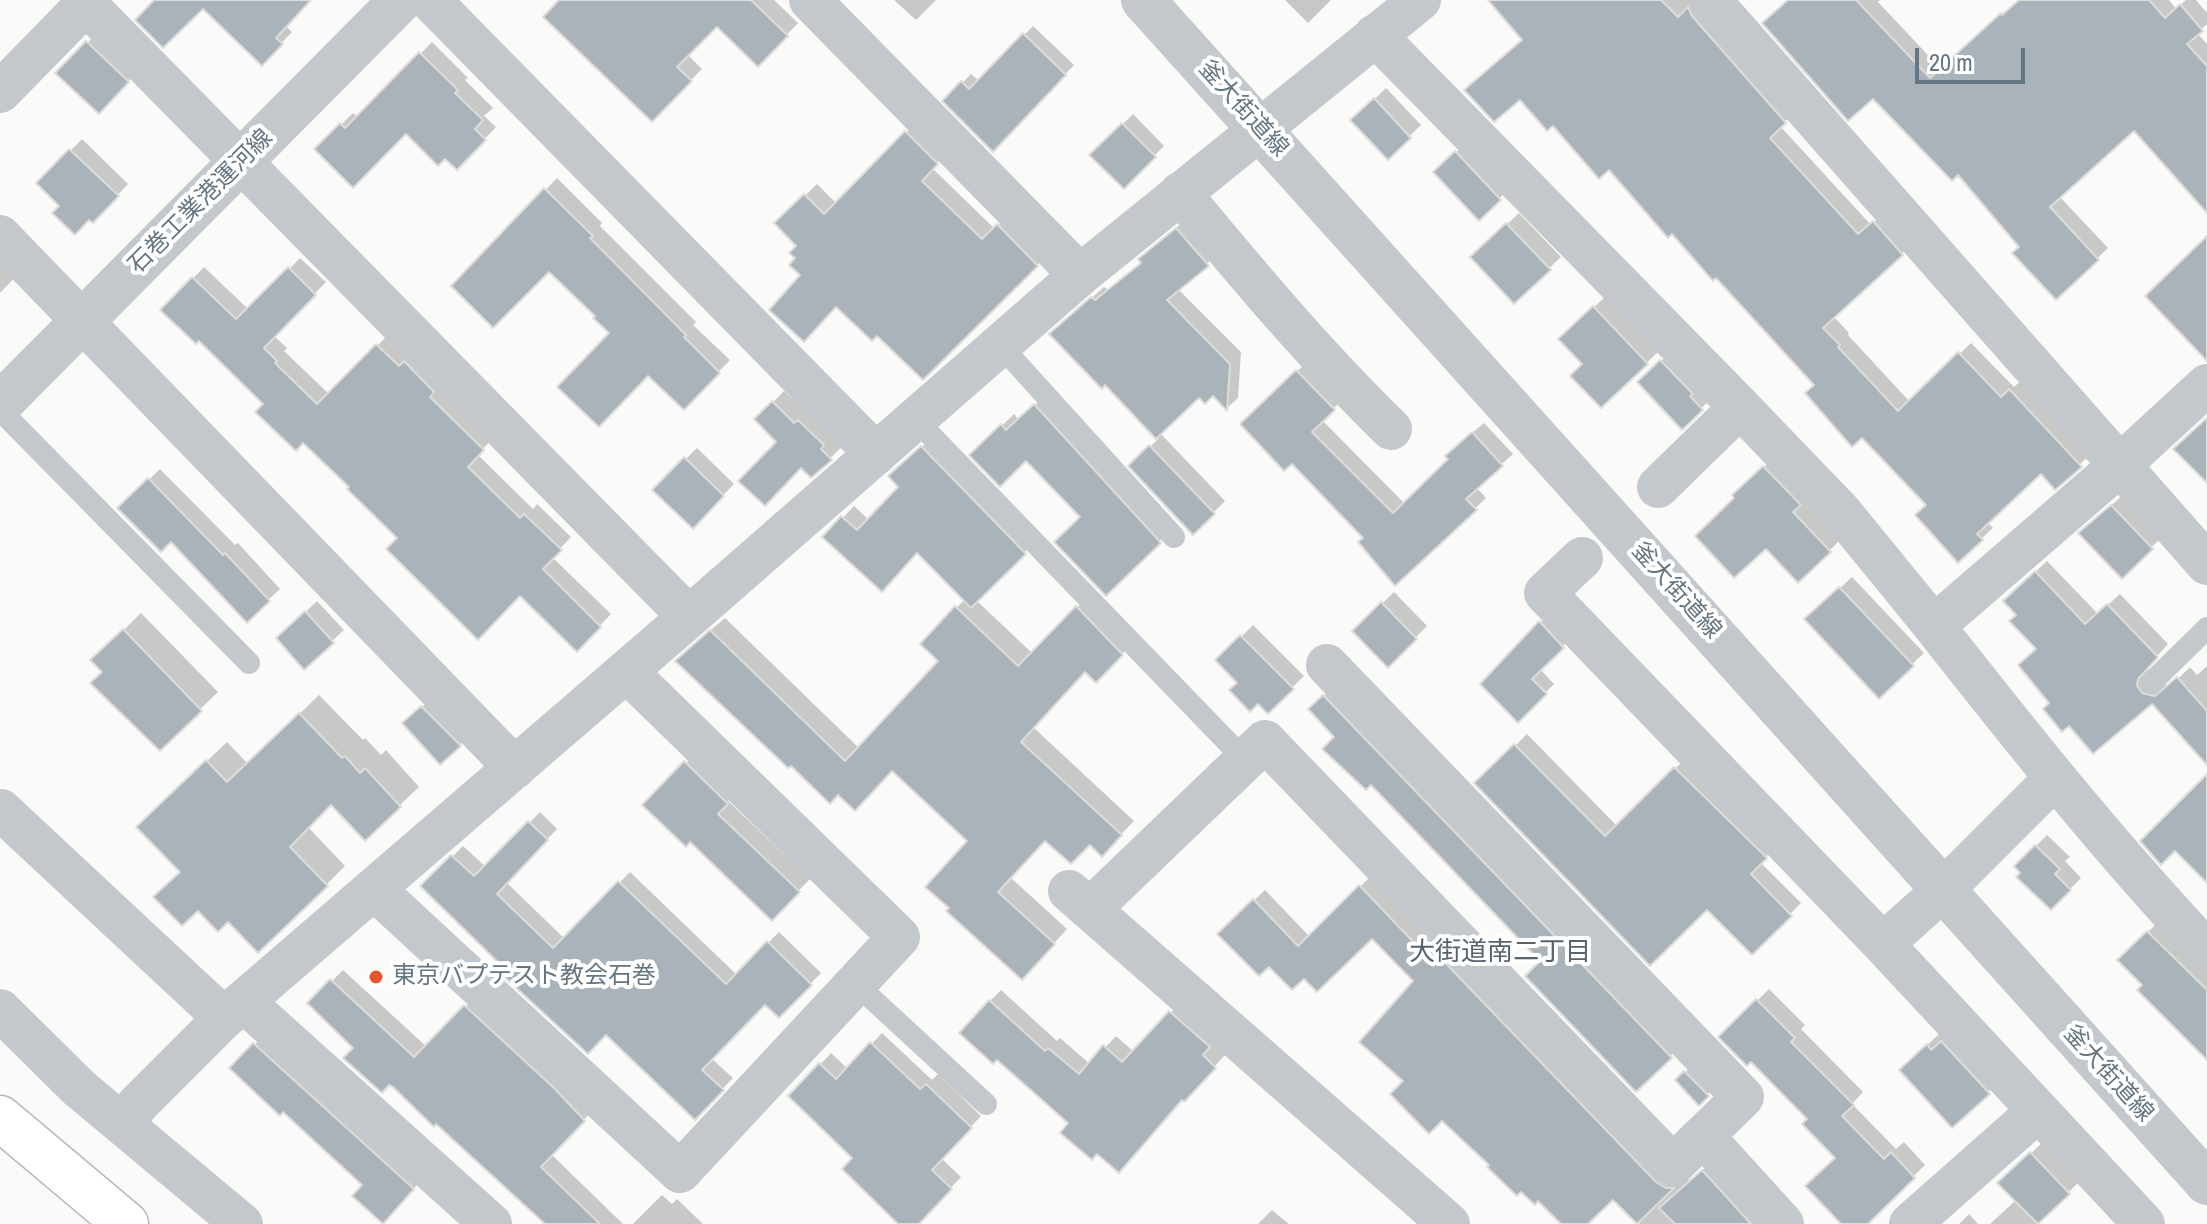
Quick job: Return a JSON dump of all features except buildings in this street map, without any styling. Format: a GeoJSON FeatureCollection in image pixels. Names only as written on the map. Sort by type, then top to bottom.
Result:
{"type":"FeatureCollection","features":[{"type":"Feature","properties":{"kind":"main road"},"geometry":{"type":"LineString","coordinates":[[0,1118],[126,1224]]}},
{"type":"Feature","properties":{"kind":"street","name":"石巻工業港運河線"},"geometry":{"type":"LineString","coordinates":[[0,407],[401,0]]}},
{"type":"Feature","properties":{"kind":"street"},"geometry":{"type":"LineString","coordinates":[[430,0],[876,454]]}},
{"type":"Feature","properties":{"kind":"street"},"geometry":{"type":"LineString","coordinates":[[810,0],[1080,275]]}},
{"type":"Feature","properties":{"kind":"street","name":"釜大街道線"},"geometry":{"type":"LineString","coordinates":[[1143,0],[2207,1183]]}},
{"type":"Feature","properties":{"kind":"street"},"geometry":{"type":"LineString","coordinates":[[1710,0],[2207,564]]}},
{"type":"Feature","properties":{"kind":"street"},"geometry":{"type":"LineString","coordinates":[[0,92],[84,2],[689,617]]}},
{"type":"Feature","properties":{"kind":"street"},"geometry":{"type":"LineString","coordinates":[[124,1124],[138,1104],[234,1010],[627,672],[1080,275],[1261,128],[1396,12],[1740,407],[1841,512],[2054,779],[2207,951]]}},
{"type":"Feature","properties":{"kind":"street"},"geometry":{"type":"LineString","coordinates":[[1180,193],[1271,303],[1338,377],[1391,429]]}},
{"type":"Feature","properties":{"kind":"street"},"geometry":{"type":"LineString","coordinates":[[0,236],[515,768]]}},
{"type":"Feature","properties":{"kind":"street"},"geometry":{"type":"LineString","coordinates":[[1934,626],[2119,466],[2207,385]]}},
{"type":"Feature","properties":{"kind":"street"},"geometry":{"type":"LineString","coordinates":[[1658,487],[1740,407]]}},
{"type":"Feature","properties":{"kind":"street"},"geometry":{"type":"LineString","coordinates":[[1582,558],[1545,593],[1883,944],[2144,1224]]}},
{"type":"Feature","properties":{"kind":"street"},"geometry":{"type":"LineString","coordinates":[[1327,665],[1743,1097],[1673,1165],[1265,741],[1079,900],[1449,1224]]}},
{"type":"Feature","properties":{"kind":"street"},"geometry":{"type":"LineString","coordinates":[[374,889],[680,1172],[899,937],[627,672]]}},
{"type":"Feature","properties":{"kind":"street"},"geometry":{"type":"LineString","coordinates":[[1883,944],[1943,890],[2054,779]]}},
{"type":"Feature","properties":{"kind":"street"},"geometry":{"type":"LineString","coordinates":[[1,810],[491,1224]]}},
{"type":"Feature","properties":{"kind":"street"},"geometry":{"type":"LineString","coordinates":[[0,1010],[79,1088],[242,1224]]}},
{"type":"Feature","properties":{"kind":"street"},"geometry":{"type":"LineString","coordinates":[[1910,1224],[2038,1111]]}},
{"type":"Feature","properties":{"kind":"street"},"geometry":{"type":"LineString","coordinates":[[1703,1136],[1783,1224]]}},
{"type":"Feature","properties":{"kind":"lane"},"geometry":{"type":"LineString","coordinates":[[1000,345],[1174,537]]}},
{"type":"Feature","properties":{"kind":"lane"},"geometry":{"type":"LineString","coordinates":[[0,407],[249,663]]}},
{"type":"Feature","properties":{"kind":"lane"},"geometry":{"type":"LineString","coordinates":[[915,419],[1245,760]]}},
{"type":"Feature","properties":{"kind":"lane"},"geometry":{"type":"LineString","coordinates":[[2151,683],[2207,628]]}},
{"type":"Feature","properties":{"kind":"lane"},"geometry":{"type":"LineString","coordinates":[[856,984],[986,1104]]}},
{"type":"Feature","properties":{"kind":"place","name":"東京バプテスト教会石巻"},"geometry":{"type":"Point","coordinates":[376,977]}},
{"type":"Feature","properties":{"kind":"district","name":"大街道南二丁目"},"geometry":{"type":"Point","coordinates":[1500,953]}}]}
